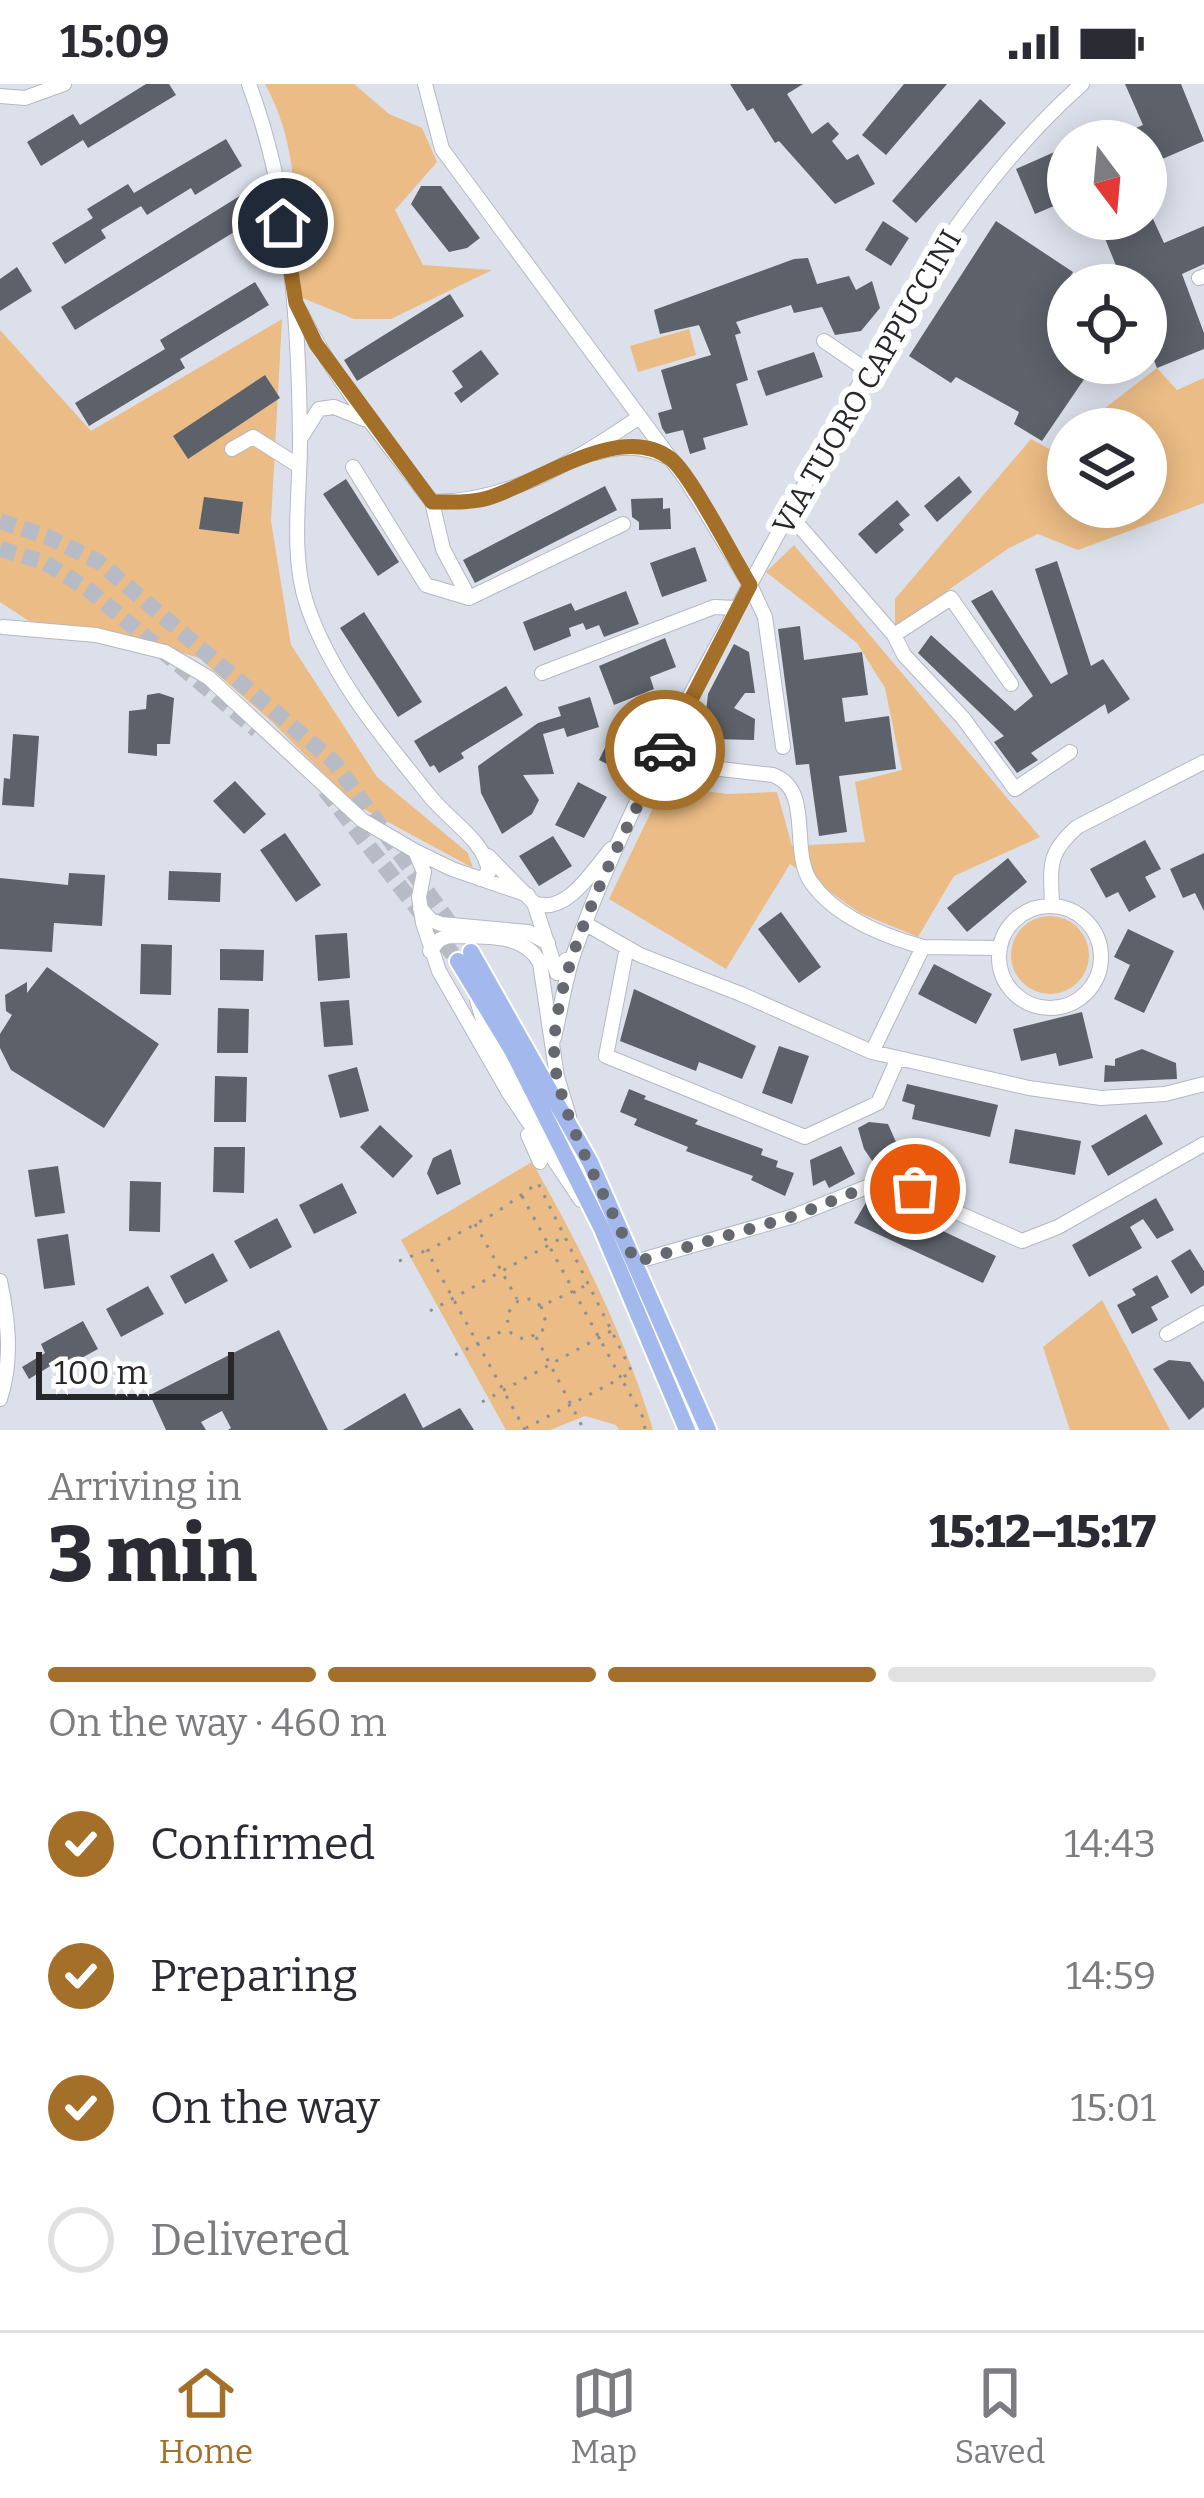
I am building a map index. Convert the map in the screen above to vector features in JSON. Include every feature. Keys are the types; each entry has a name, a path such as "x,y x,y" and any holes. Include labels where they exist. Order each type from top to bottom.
{"main road":[{"path":"687,1430 602,1229 512,1050 471,984 464,957 571,1126 708,1430"}],"street":[{"path":"0,96 25,98 64,84"},
{"path":"249,84 274,156 296,303 300,571 305,601 338,674 432,800 531,899 557,973 576,948"},
{"path":"425,84 442,149 672,459 750,585 765,617 783,746"},
{"name":"VIA TUORO CAPPUCCINI","path":"554,1038 576,948 625,833 737,608 868,371 973,202 1082,84"},
{"path":"296,303 316,344 432,502 443,549 469,598"},
{"path":"824,341 868,371"},
{"path":"300,441 320,409 355,413 374,425"},
{"path":"576,460 638,418"},
{"path":"232,449 253,437 299,466"},
{"path":"432,502 488,498 616,447 649,449 672,459"},
{"path":"353,467 426,585 469,598 623,524"},
{"path":"789,514 895,634 904,655 962,718 1015,789 1070,752"},
{"path":"895,634 950,598 1011,684"},
{"path":"542,673 714,607 737,608"},
{"path":"1,627 96,635 165,652 209,678 362,820 452,869 545,907 561,902 625,833"},
{"path":"659,762 772,775 789,783 795,795 802,860 812,883 835,905 890,938 923,947 999,948"},
{"path":"1052,906 1054,848 1077,827 1204,762"},
{"path":"415,851 422,863 420,908 430,951 543,1155 602,1229"},
{"path":"480,879 489,872 484,853"},
{"path":"422,883 433,873 452,869"},
{"path":"1052,906 1069,909 1095,932 1100,967 1082,996 1049,1008 1016,996 999,966 999,948 1004,934 1024,913 1052,906"},
{"path":"420,908 441,924 528,932 548,943"},
{"path":"586,924 627,947 872,1052 1028,1088 1101,1098 1165,1094 1204,1084"},
{"path":"430,951 448,936 498,938 528,946 540,963 557,1077 571,1126"},
{"path":"627,947 606,1056 805,1137 878,1103 898,1058"},
{"path":"872,1052 923,947"},
{"path":"471,984 483,1020 543,1127 543,1155"},
{"path":"635,1262 794,1216 877,1183 915,1189 1022,1241 1040,1236 1204,1144"},
{"path":"0,1280 8,1320 6,1382 0,1399"},
{"path":"1167,1334 1204,1312"}],"path":[{"path":"399,1261 427,1251 538,1184 632,1372 525,1430 427,1251"},
{"path":"522,1194 644,1419 645,1430"},
{"path":"475,1223 518,1300"},
{"path":"430,1311 566,1235"},
{"path":"541,1306 590,1283"},
{"path":"518,1300 541,1306 546,1323 536,1337"},
{"path":"518,1300 506,1315 507,1328 516,1337 536,1337"},
{"path":"455,1355 507,1328"},
{"path":"482,1402 613,1330"},
{"path":"536,1337 582,1426"}],"shaded area":[{"path":"265,84 354,84 389,114 422,128 437,162 395,210 423,265 492,270 391,319 354,319 298,296 291,160"},
{"path":"282,319 271,521 291,645 377,777 468,853 473,868 353,803 199,658 133,638 29,621 0,602 0,330 91,431"},
{"path":"689,329 696,355 638,372 630,346"},
{"path":"1204,378 1204,503 1167,517 1167,408 1105,408 1136,384 1167,384 1167,379 1177,390"},
{"path":"1031,439 1047,448 1047,528 1137,528 1078,550 1038,534 1009,548 895,627 895,599"},
{"path":"794,545 1040,837 954,876 918,937 860,913 790,864 726,969 609,899 664,785 727,794 777,792 792,846 865,842 855,782 902,770 885,688 857,643 766,572"},
{"path":"1050,916 1078,927 1089,955 1078,983 1050,994 1022,983 1011,955 1022,927"},
{"path":"532,1162 600,1292 653,1430 619,1430 585,1416 550,1430 506,1430 401,1240"},
{"path":"1102,1300 1170,1430 1070,1430 1043,1347"}],"building":[{"path":"146,84 169,84 176,95 88,148 83,140 41,166 27,142 73,114 80,125"},
{"path":"730,84 803,84 787,94 812,134 828,122 839,134 832,141 847,160 858,154 875,184 835,204 779,141 775,143 753,108 747,111"},
{"path":"904,84 947,84 886,155 862,135"},
{"path":"1125,84 1181,84 1204,141 1167,157 1167,120 1141,120"},
{"path":"980,99 1006,123 916,223 892,201"},
{"path":"226,139 242,166 195,195 191,188 147,215 141,206 101,230 106,238 65,264 52,243 93,218 87,209 128,184 134,193"},
{"path":"1047,155 1047,209 1035,214 1016,169"},
{"path":"421,186 441,186 480,238 467,248 449,252 411,204"},
{"path":"251,189 265,213 75,330 61,307"},
{"path":"883,221 909,238 891,266 865,250"},
{"path":"996,221 1061,264 1047,264 1047,384 1081,384 1064,408 1047,408 1047,434 1042,441 1014,424 1019,412 956,377 951,383 909,356"},
{"path":"1204,226 1204,264 1182,274 1204,333 1204,349 1167,364 1167,264 1115,264 1106,240 1164,243"},
{"path":"808,258 817,284 849,276 856,290 872,281 880,308 861,331 835,335 822,307 794,313 791,305 736,322 741,333 735,335 748,380 736,384 748,425 703,438 706,449 690,454 683,430 666,434 662,428 658,413 672,409 661,370 711,355 699,325 660,334 654,310"},
{"path":"17,267 32,291 0,311 0,279"},
{"path":"255,282 269,305 180,359 185,368 89,426 75,403 165,349 160,340"},
{"path":"450,294 464,316 357,381 344,360"},
{"path":"481,350 499,374 461,403 454,393 463,387 452,371"},
{"path":"814,352 823,377 766,396 757,371"},
{"path":"265,375 280,398 188,459 173,436"},
{"path":"959,476 972,492 937,522 924,506"},
{"path":"346,479 399,562 378,576 323,494"},
{"path":"605,486 617,510 475,583 463,560"},
{"path":"204,497 243,502 239,534 199,529"},
{"path":"663,498 663,509 670,508 671,529 639,530 631,499"},
{"path":"897,500 910,515 899,524 904,530 876,554 858,534"},
{"path":"695,547 707,581 662,597 650,563"},
{"path":"1057,561 1091,666 1103,659 1130,699 1108,714 1105,704 1031,753 1038,760 1017,773 994,742 1004,736 918,653 931,635 1015,711 1033,696 971,601 992,590 1051,684 1068,674 1035,569"},
{"path":"626,591 639,624 604,637 599,625 586,630 583,623 569,628 571,636 534,651 523,622 571,603 575,611"},
{"path":"364,612 422,702 398,717 340,628"},
{"path":"800,626 804,660 862,652 868,695 842,698 845,722 889,716 896,769 839,776 847,832 819,836 809,764 796,765 778,629"},
{"path":"665,638 676,667 650,677 654,689 614,705 599,666"},
{"path":"734,644 749,652 755,693 745,693 734,708 755,719 754,740 710,739 708,694"},
{"path":"506,686 523,715 461,753 464,758 439,773 434,765 430,767 414,741"},
{"path":"147,695 174,698 170,744 157,744 157,756 128,753 129,711 146,709"},
{"path":"590,697 599,727 567,737 564,728 543,734 554,774 523,775 539,800 532,814 502,834 481,793 478,766 538,723 561,716 558,707"},
{"path":"620,717 644,731 625,773 599,760"},
{"path":"13,734 39,736 34,807 2,805 4,778 10,779"},
{"path":"235,781 266,814 244,834 213,801"},
{"path":"578,782 607,797 584,838 555,825"},
{"path":"285,833 321,885 296,902 260,850"},
{"path":"553,836 572,866 539,886 519,856"},
{"path":"1145,840 1161,869 1145,877 1156,897 1129,912 1118,892 1106,898 1090,869"},
{"path":"1204,853 1204,911 1195,893 1183,898 1170,869"},
{"path":"1008,858 1027,882 967,932 947,908"},
{"path":"169,871 221,873 220,902 168,900"},
{"path":"69,873 105,875 102,926 54,923 52,952 0,949 0,878 68,885"},
{"path":"781,912 821,967 799,983 758,929"},
{"path":"1128,929 1174,951 1144,1013 1114,999 1130,965 1114,957"},
{"path":"347,933 350,978 318,981 315,935"},
{"path":"141,944 172,945 171,995 140,994"},
{"path":"220,949 264,950 263,981 220,980"},
{"path":"934,964 992,994 976,1024 918,994"},
{"path":"47,967 159,1044 104,1128 11,1070 0,1048 0,1034 12,1015 6,1011 5,995 27,982 27,993"},
{"path":"634,989 756,1046 742,1079 699,1062 696,1071 620,1041"},
{"path":"349,1000 353,1045 324,1047 320,1002"},
{"path":"218,1008 249,1009 248,1053 217,1053"},
{"path":"1082,1012 1093,1058 1059,1066 1056,1053 1021,1061 1013,1029"},
{"path":"779,1046 809,1056 792,1104 762,1093"},
{"path":"1142,1049 1176,1063 1177,1079 1104,1082 1105,1065 1115,1066 1115,1059"},
{"path":"357,1067 369,1111 340,1118 328,1075"},
{"path":"215,1076 247,1077 246,1122 214,1122"},
{"path":"907,1084 998,1105 990,1137 912,1119 915,1105 902,1101"},
{"path":"629,1089 698,1120 695,1124 763,1149 761,1155 778,1161 776,1167 794,1173 785,1196 751,1180 753,1176 634,1125 637,1119 620,1112"},
{"path":"1146,1114 1163,1144 1108,1176 1091,1146"},
{"path":"869,1122 888,1124 896,1142 887,1159 875,1165 858,1128"},
{"path":"380,1125 413,1156 393,1178 360,1147"},
{"path":"1015,1129 1081,1141 1075,1175 1009,1163"},
{"path":"841,1146 855,1174 829,1188 825,1180 813,1186 810,1160"},
{"path":"214,1147 245,1147 244,1193 213,1192"},
{"path":"451,1149 461,1184 437,1195 427,1173 433,1158"},
{"path":"58,1166 65,1213 35,1217 28,1170"},
{"path":"130,1181 161,1182 160,1232 129,1231"},
{"path":"342,1183 357,1213 314,1234 299,1205"},
{"path":"1156,1198 1174,1230 1157,1239 1143,1219 1130,1227 1142,1248 1089,1277 1072,1245"},
{"path":"868,1199 875,1215 882,1212 879,1201 996,1256 983,1283 854,1223"},
{"path":"277,1218 292,1247 250,1269 234,1241"},
{"path":"68,1234 75,1285 44,1289 37,1239"},
{"path":"1190,1249 1204,1271 1204,1285 1191,1294 1171,1261"},
{"path":"213,1253 228,1281 185,1304 170,1276"},
{"path":"1157,1275 1169,1297 1151,1307 1158,1320 1132,1334 1117,1305 1136,1295 1132,1289"},
{"path":"148,1286 164,1314 121,1337 106,1309"},
{"path":"83,1321 98,1349 56,1372 52,1365 29,1379 22,1367 45,1353 41,1344"},
{"path":"279,1330 328,1430 228,1430 222,1411 201,1422 206,1430 166,1430 150,1395"},
{"path":"1169,1360 1190,1362 1204,1382 1204,1407 1189,1420 1153,1369"},
{"path":"405,1393 423,1428 460,1408 474,1430 343,1430"}],"tunnel":[{"path":"0,521 99,562 334,762 456,932"},
{"path":"0,549 44,562 89,590 257,730"},
{"path":"325,790 458,961"}],"way so far":[{"path":"665,750 576,948 554,1038 557,1077 571,1126 635,1262 794,1216 877,1183 915,1189"}],"route":[{"path":"283,223 296,303 316,344 432,502 488,498 616,447 649,449 672,459 750,585 665,750"}]}
